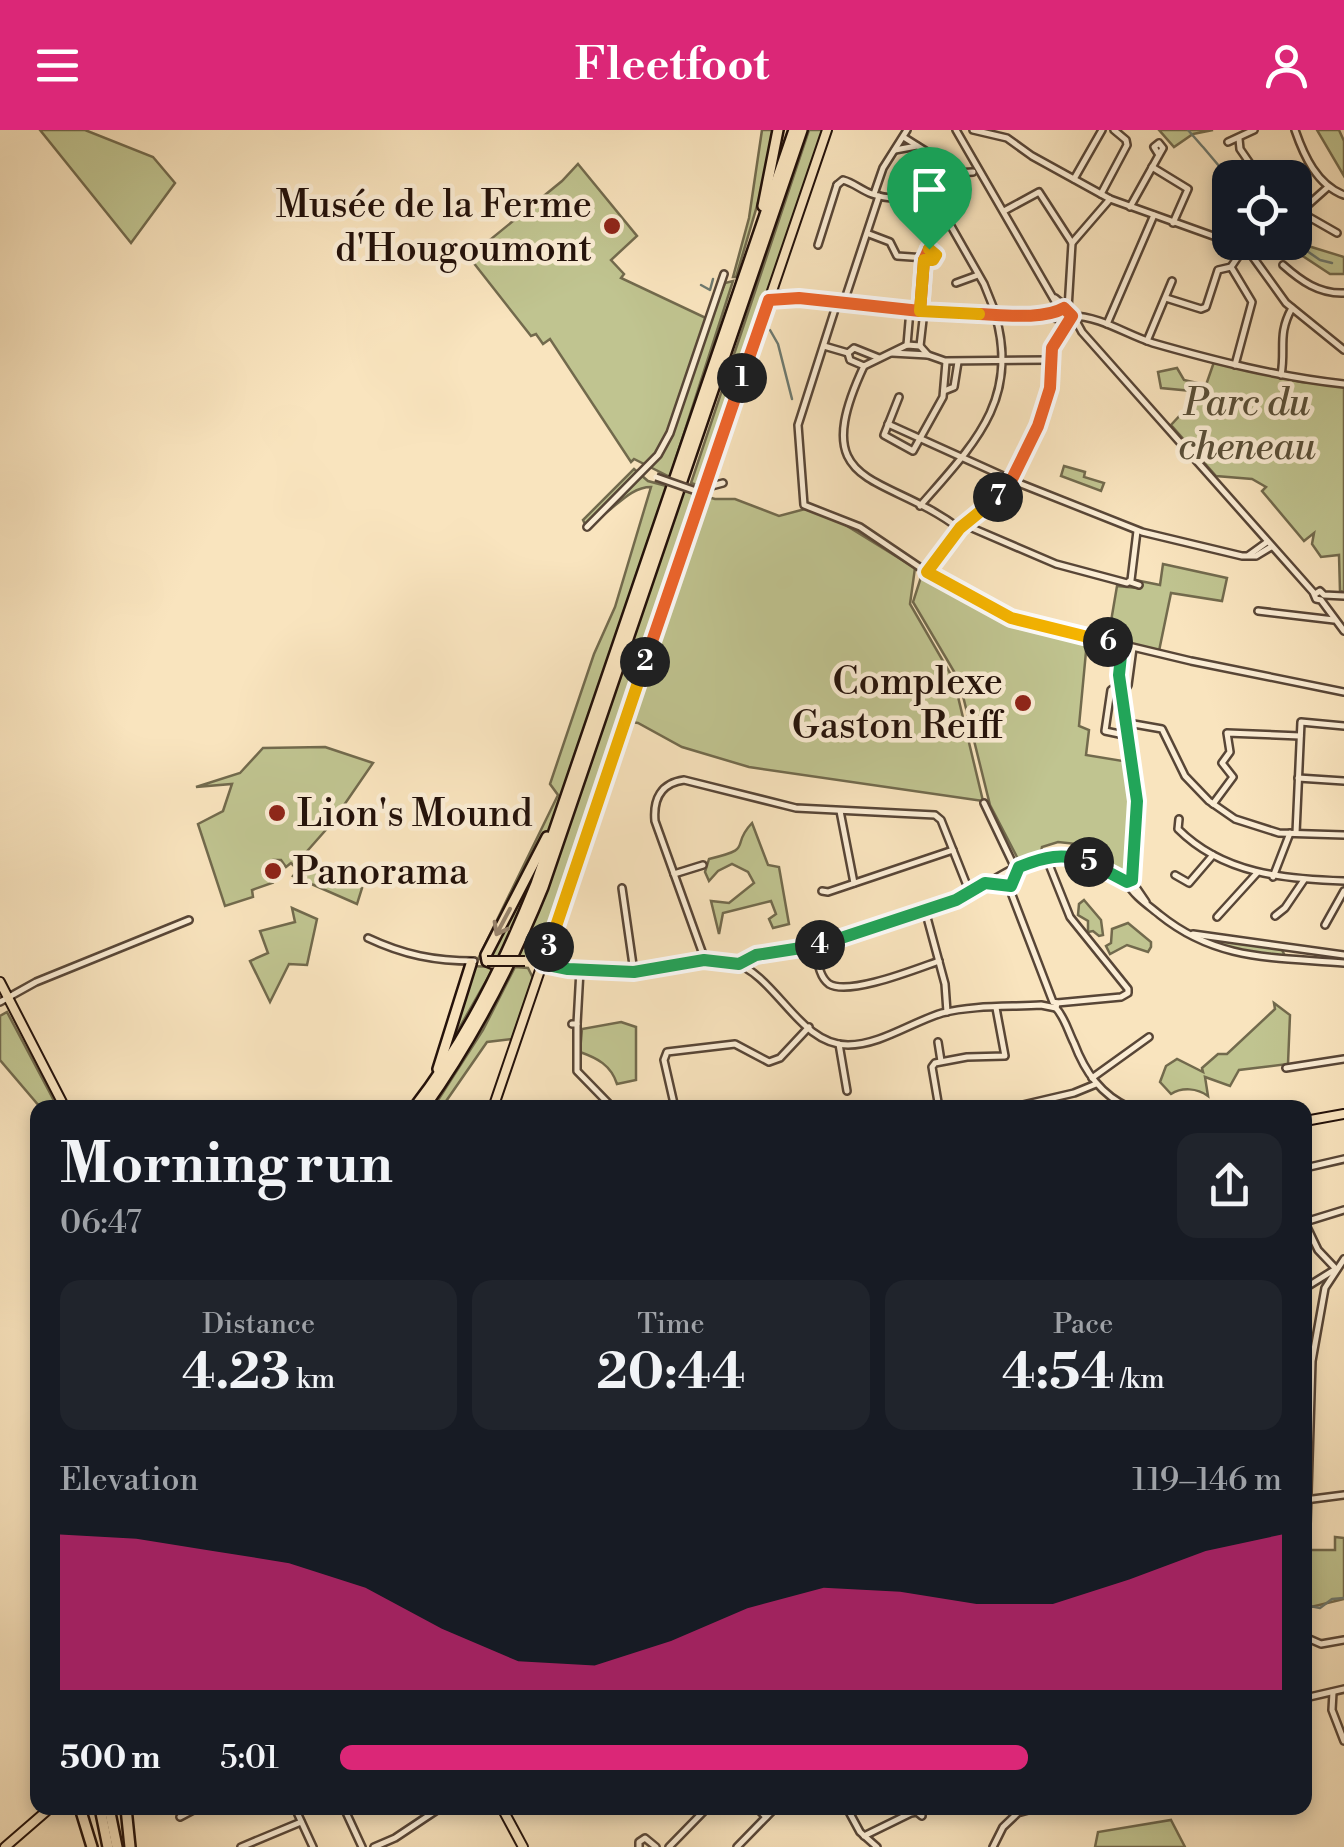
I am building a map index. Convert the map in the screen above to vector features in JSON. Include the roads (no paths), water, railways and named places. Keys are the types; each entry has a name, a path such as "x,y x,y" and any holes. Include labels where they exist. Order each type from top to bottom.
{"highway":[{"path":"753,251 778,130"},
{"path":"420,1100 496,975 536,884 794,130"},
{"path":"429,1100 496,992 543,887 802,130"},
{"path":"490,963 494,938 558,822"},
{"path":"436,1076 472,963"},
{"path":"82,1815 92,1847"},
{"path":"101,1815 108,1847"},
{"path":"110,1815 117,1847"},
{"path":"127,1815 130,1847"}],"main road":[{"path":"496,1100 827,130"},
{"path":"523,962 532,966 538,976"},
{"path":"472,963 543,964"},
{"path":"0,982 3,997 58,1100"},
{"path":"1312,1120 1344,1114"},
{"path":"3,1847 38,1815"},
{"path":"506,1815 523,1847"}],"street":[{"path":"907,130 905,138 892,151 876,195 869,234 798,424 804,504 860,528 927,572 1011,618 1122,646 1344,692"},
{"path":"956,130 1065,316 1316,599 1344,596"},
{"path":"973,130 1000,134 1110,199 1212,235"},
{"path":"1074,180 1102,130"},
{"path":"1101,194 1128,145 1114,130"},
{"path":"1228,142 1254,130"},
{"path":"1295,130 1309,164 1328,187 1344,196"},
{"path":"905,138 955,174"},
{"path":"1240,139 1240,149 1248,160"},
{"path":"892,151 916,146"},
{"path":"1130,206 1159,155"},
{"path":"1152,167 1188,190 1172,222"},
{"path":"955,174 973,172"},
{"path":"818,245 842,180 876,195 905,197 931,191 955,174"},
{"path":"1312,199 1328,187"},
{"path":"920,506 962,458 993,409 1003,361 992,304 931,191"},
{"path":"1004,211 1039,192 1072,244"},
{"path":"927,572 963,527 998,497 1012,479 1043,413 1050,388 1050,360 1065,316 1072,244 1110,199"},
{"path":"1107,324 1154,215"},
{"path":"1312,219 1337,232"},
{"path":"869,234 890,242 897,256 925,259 920,346"},
{"path":"1233,270 1238,260"},
{"path":"1253,260 1280,297 1344,350"},
{"path":"1283,266 1313,287 1344,293"},
{"path":"1166,298 1204,309 1218,270 1233,270"},
{"path":"1233,270 1252,302 1234,365"},
{"path":"587,528 658,455 670,433 724,274"},
{"path":"956,283 978,274"},
{"path":"1147,341 1172,281"},
{"path":"1311,295 1313,287"},
{"path":"770,296 922,311 1065,316 1107,324 1147,341 1234,365 1344,384"},
{"path":"1281,375 1284,358 1280,340 1292,308"},
{"path":"907,345 910,310"},
{"path":"928,355 920,346 907,345 864,366 842,431 845,454 857,471 963,527 1056,564 1139,585"},
{"path":"824,346 848,353"},
{"path":"848,353 854,348 879,358"},
{"path":"848,353 850,360 864,366"},
{"path":"892,354 928,355 946,361 1050,360"},
{"path":"899,397 884,436 914,451 944,392 946,361"},
{"path":"944,392 954,387 958,361"},
{"path":"888,424 1137,529 1246,556 1256,556 1269,544"},
{"path":"642,472 701,491 723,483"},
{"path":"1130,582 1137,529"},
{"path":"1323,598 1344,632"},
{"path":"1258,611 1334,620"},
{"path":"1122,646 1119,666 1137,801 1131,884"},
{"path":"1123,693 1133,648"},
{"path":"1121,684 1111,690 1105,731 1129,736"},
{"path":"1272,877 1293,833 1302,722 1344,726"},
{"path":"1128,724 1162,729 1185,776 1213,804 1245,823 1293,833 1344,835"},
{"path":"1213,804 1233,777 1222,763 1230,752 1225,737 1231,731 1300,736"},
{"path":"1298,778 1344,781"},
{"path":"704,960 655,821 654,807 664,787 674,781 684,780 779,805 935,815 941,820 970,893"},
{"path":"984,803 1017,867 1008,887"},
{"path":"840,811 854,883"},
{"path":"1179,819 1178,829 1213,854 1257,873 1344,881"},
{"path":"822,891 953,850"},
{"path":"1175,875 1189,884 1213,854"},
{"path":"739,964 756,955 815,947 926,910 970,893 1017,867 1063,855 1080,858 1131,884 1146,904 1166,920 1211,946 1236,954 1344,964"},
{"path":"543,964 634,972 704,960 739,964 754,973 820,1036 840,1044 866,1042 948,1012 1054,1005 1128,994 1127,984 1070,917 1046,857"},
{"path":"674,874 703,865"},
{"path":"1008,871 1014,876"},
{"path":"1216,917 1257,873"},
{"path":"998,883 1000,874"},
{"path":"1274,916 1286,908 1304,880"},
{"path":"985,883 1008,887 1054,1005 1094,1081 1113,1100"},
{"path":"622,888 634,972"},
{"path":"1326,925 1344,891"},
{"path":"926,910 948,1012"},
{"path":"3,997 189,920"},
{"path":"1190,933 1344,955"},
{"path":"368,938 409,956 472,963"},
{"path":"815,947 822,976 830,985 846,990 939,961"},
{"path":"1286,959 1287,947"},
{"path":"580,970 575,1024 577,1071 605,1100"},
{"path":"938,1100 932,1066 966,1057 1000,1058 1006,1052 996,1008"},
{"path":"673,1100 664,1060 668,1052 735,1044 769,1062 780,1058 809,1027"},
{"path":"1046,1100 1094,1081 1150,1037"},
{"path":"938,1042 941,1061"},
{"path":"840,1044 847,1090"},
{"path":"1286,1068 1344,1059"},
{"path":"1312,1166 1344,1159"},
{"path":"1312,1220 1344,1210"},
{"path":"1312,1237 1335,1270"},
{"path":"1312,1361 1326,1288 1344,1259"},
{"path":"1312,1284 1335,1270"},
{"path":"1312,1499 1344,1495"},
{"path":"1312,1640 1321,1644 1344,1640"},
{"path":"1312,1696 1344,1688"},
{"path":"1333,1692 1332,1710 1344,1741"},
{"path":"180,1817 184,1815"},
{"path":"298,1815 313,1847"},
{"path":"347,1815 362,1847"},
{"path":"374,1847 429,1815"},
{"path":"669,1847 700,1815"},
{"path":"851,1815 864,1836 877,1847"},
{"path":"864,1836 907,1815"},
{"path":"993,1847 1003,1826 1016,1815"},
{"path":"737,1847 766,1816"},
{"path":"241,1847 302,1822"},
{"path":"394,1838 397,1847"},
{"path":"640,1847 646,1838 656,1847"}],"waterway":[{"path":"1188,130 1202,146"},
{"path":"1203,147 1214,160"},
{"path":"1312,254 1332,263"},
{"path":"701,285 710,290 713,279"},
{"path":"770,330 778,344 792,399"},
{"path":"1312,1606 1320,1608 1332,1599 1344,1598"}],"place":[{"name":"Musée de la Ferme d'Hougoumont","path":"612,226"},
{"name":"Complexe Gaston Reiff","path":"1023,703"},
{"name":"Lion's Mound","path":"277,813"},
{"name":"Panorama","path":"273,871"}],"park label":[{"name":"Parc du cheneau","path":"1247,424"}]}
